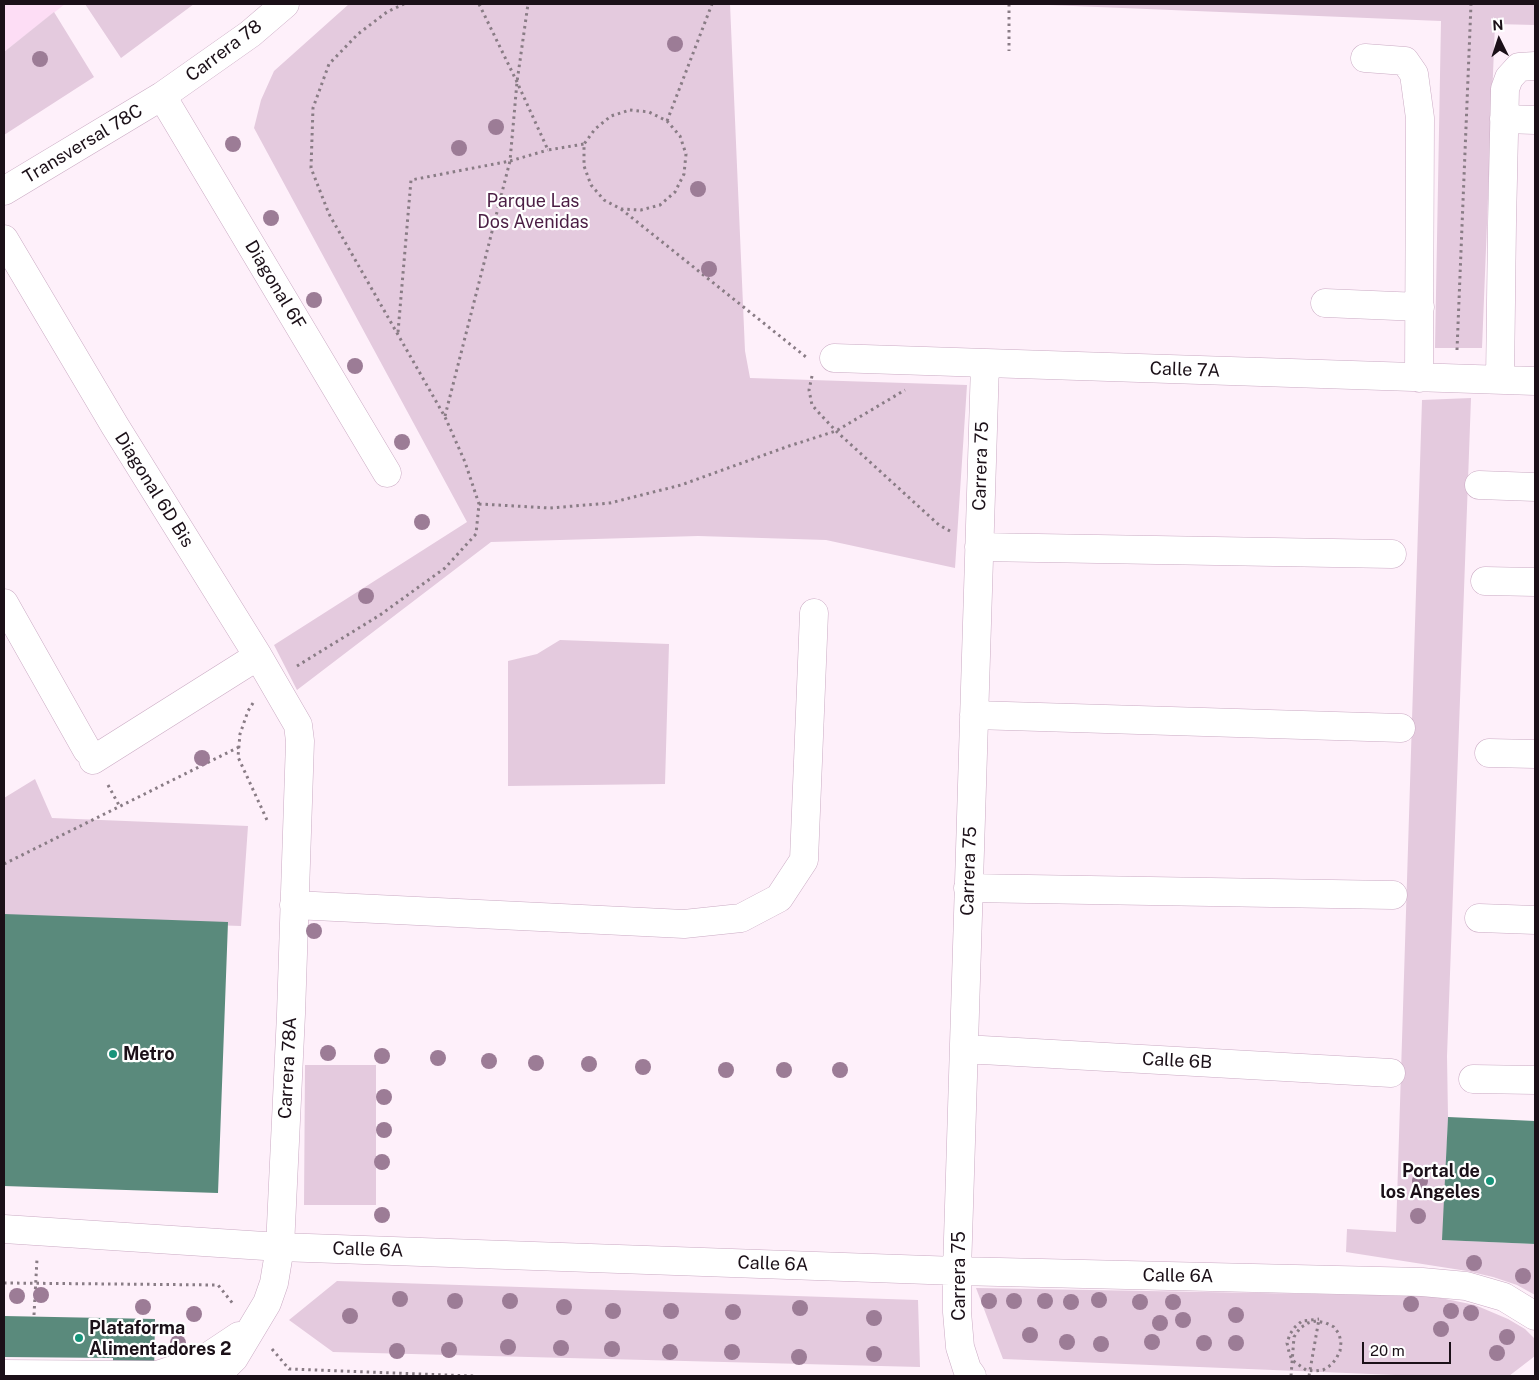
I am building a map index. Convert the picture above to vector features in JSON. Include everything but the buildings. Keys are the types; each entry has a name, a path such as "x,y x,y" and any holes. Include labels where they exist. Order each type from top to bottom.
{"street":[{"name":"Carrera 78","path":"162,96 250,34 285,4"},
{"path":"1365,58 1406,61 1414,74 1420,118 1419,378"},
{"path":"1500,380 1505,89 1510,78 1519,67 1535,66"},
{"name":"Transversal 78C","path":"4,191 162,96"},
{"name":"Diagonal 6F","path":"162,96 387,474"},
{"path":"1504,119 1535,120"},
{"name":"Diagonal 6D Bis","path":"4,239 115,426 258,656 298,725 300,741"},
{"path":"1325,303 1420,307"},
{"name":"Calle 7A","path":"826,362 984,364 1535,381"},
{"name":"Carrera 75","path":"972,1376 967,1369 960,1347 957,1312 957,1271 984,364"},
{"path":"1479,485 1535,487"},
{"path":"979,547 1392,554"},
{"path":"1485,580 1535,582"},
{"path":"4,603 90,755 258,656"},
{"path":"294,905 684,924 741,918 779,898 804,860 814,613"},
{"path":"974,715 1401,728"},
{"name":"Carrera 78A","path":"216,1376 234,1358 267,1303 274,1283 280,1247 300,741"},
{"path":"1490,753 1535,754"},
{"path":"968,888 1393,896"},
{"path":"1479,918 1535,920"},
{"name":"Calle 6B","path":"964,1049 1391,1072"},
{"path":"1473,1079 1535,1080"},
{"name":"Calle 6A","path":"4,1229 280,1247 957,1271 1422,1282 1466,1286 1504,1297 1535,1316"},
{"path":"4,1374 157,1375 203,1360 253,1328"}],"path":[{"path":"267,822 238,757 240,734 248,711 261,691 272,682 380,615 445,568 476,534 479,504 465,462 445,417 329,214 311,168 313,108 329,64 358,34 387,12 404,4"},
{"path":"479,4 548,150"},
{"path":"445,417 510,161 517,82 528,4"},
{"path":"667,121 712,4"},
{"path":"1008,4 1009,52"},
{"path":"1456,378 1471,4"},
{"path":"621,209 641,210 660,204 675,192 684,174 686,154 680,136 667,121 649,112 630,110 611,116 595,129 584,144 584,166 591,185 604,200 621,209 826,362 812,377 809,390 812,405 836,431 939,525 979,547"},
{"path":"398,333 411,180 510,161 548,150 584,144"},
{"path":"479,504 550,508 610,503 681,486 788,446 836,431 910,387"},
{"path":"4,864 239,746"},
{"path":"34,1315 39,1231"},
{"path":"4,1283 218,1285 289,1369 474,1376"},
{"path":"1291,1376 1292,1347 1294,1337 1300,1328 1308,1323 1316,1321 1321,1322 1326,1323 1334,1327 1339,1334 1341,1342 1340,1351 1331,1365 1323,1370 1315,1371 1306,1370 1292,1360 1288,1352 1287,1343 1290,1334 1302,1321 1319,1319 1317,1328 1316,1338 1312,1357 1311,1367 1309,1376"}],"shaded area":[{"path":"4,4 65,4 4,52"}],"green space":[{"path":"85,4 194,4 121,58"},
{"name":"Parque Las Dos Avenidas","path":"349,4 730,4 745,351 750,378 967,385 955,568 826,540 698,536 491,542 297,690 274,645 467,522 254,128 261,100 274,71"},
{"path":"1024,4 1535,4 1535,25 1495,24 1482,348 1435,348 1441,21"},
{"path":"54,12 94,77 4,135 4,52"},
{"path":"1471,398 1447,1056 1448,1117 1443,1240 1535,1244 1535,1295 1517,1285 1467,1271 1346,1252 1347,1229 1396,1232 1422,400"},
{"path":"560,640 669,644 665,784 508,786 508,661 537,654"},
{"path":"35,779 52,818 248,826 241,926 4,918 4,798"},
{"path":"305,1065 376,1065 376,1205 304,1205"},
{"path":"337,1281 918,1300 920,1367 333,1352 289,1320"},
{"path":"976,1288 1431,1296 1475,1305 1508,1319 1525,1329 1535,1339 1535,1356 1509,1376 1420,1376 1003,1359"}],"place":[{"name":"Metro","path":"113,1054"},
{"name":"Portal de los Angeles","path":"1490,1181"},
{"name":"Plataforma Alimentadores 2","path":"79,1338"}]}
